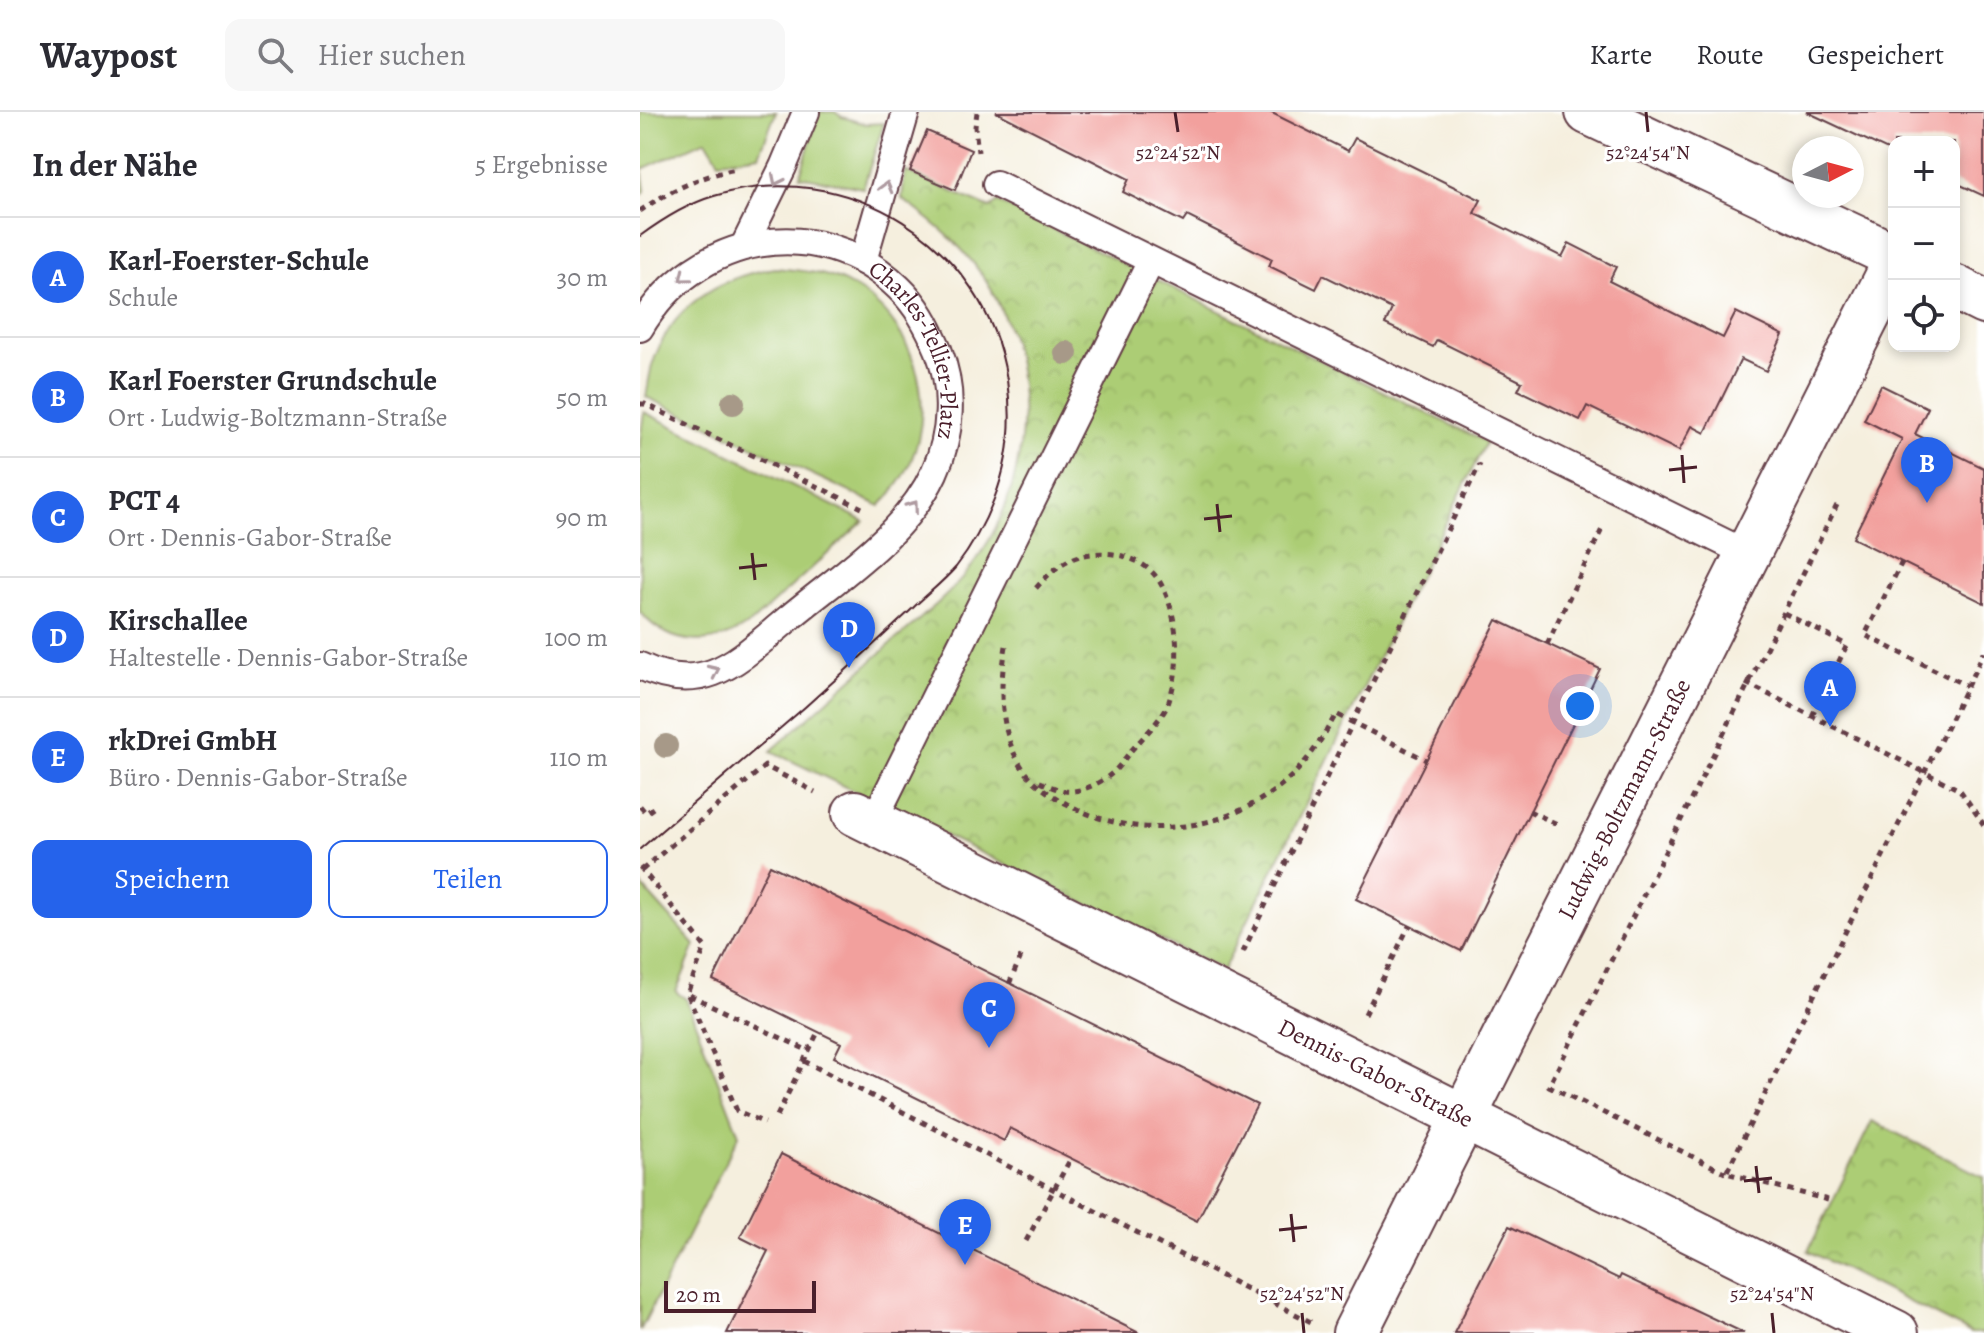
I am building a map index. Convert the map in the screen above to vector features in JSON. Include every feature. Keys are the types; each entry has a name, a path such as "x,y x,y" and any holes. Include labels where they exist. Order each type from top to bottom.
{"street":[{"path":"1588,112 1888,253"},
{"name":"Ludwig-Boltzmann-Straße","path":"1339,1331 1464,1117 1888,276"},
{"path":"1960,290 1984,302"},
{"name":"Dennis-Gabor-Straße","path":"864,818 1896,1333"}],"lane":[{"path":"744,246 806,112"},
{"path":"863,261 906,112"},
{"path":"996,184 1748,554"},
{"name":"Charles-Tellier-Platz","path":"640,328 680,279 716,256 744,246 769,242 794,241 841,251 863,261 899,288 928,325 944,364 949,410 946,434 934,473 917,503 891,534 734,663 703,677 682,678 665,676 640,666"},
{"path":"864,818 1151,261"}],"path":[{"path":"640,211 664,196 707,177 754,166 783,167"},
{"path":"640,404 873,513 891,534"},
{"path":"1222,995 1496,431"},
{"path":"1547,644 1619,492"},
{"path":"1828,1200 1726,1173 1549,1086 1837,505"},
{"path":"1031,593 1060,565 1075,558 1108,553 1125,556 1145,566 1160,583 1170,607 1177,649 1167,708 1110,775 1087,788 1066,792 1031,779"},
{"path":"1902,562 1865,635 1967,686"},
{"path":"1784,613 1847,645 1812,716"},
{"path":"1007,639 1002,698 1006,729 1015,757 1031,779 1054,797 1108,821 1145,828 1186,827 1226,817 1254,804 1280,787 1302,766 1336,714 1426,760"},
{"path":"1726,1173 1984,652"},
{"path":"1734,677 1960,790 1984,825"},
{"path":"765,1123 737,1111 687,994 705,947 641,869 765,766 864,818"},
{"path":"640,806 646,813 653,808"},
{"path":"1344,1056 1409,926"},
{"path":"687,994 809,1051"},
{"path":"777,1116 818,1032"},
{"path":"804,1061 1053,1190 1339,1331"},
{"path":"1026,1241 1071,1158"}],"green space":[{"path":"640,112 776,112 759,155 719,161 706,140 642,169 645,191 640,195"},
{"path":"819,112 835,112 866,124 884,123 863,188 800,176"},
{"path":"905,171 990,208 998,202 1486,442 1223,970 771,751 961,580 990,539 1016,470 1022,433 1022,396 1017,359 1007,323 991,289 963,251 902,199"},
{"path":"775,268 824,275 852,286 873,301 904,340 920,387 922,412 919,437 905,474 880,506 646,397 660,345 684,311 715,287 754,272"},
{"path":"644,412 864,521 752,622 738,631 723,637 693,641 665,633 640,612 640,441"},
{"path":"640,884 695,945 676,992 686,999 739,1135 640,1331"},
{"path":"1872,1121 1984,1177 1984,1333 1971,1333 1808,1251"}],"building":[{"path":"996,112 1270,112 1348,151 1355,138 1481,200 1474,213 1562,257 1569,243 1616,267 1609,281 1723,338 1736,312 1783,335 1766,371 1741,359 1705,433 1692,426 1679,451 1587,406 1580,420 1518,390 1522,382 1437,340 1433,347 1385,324 1392,309 1323,275 1316,289 1269,266 1272,259 1187,216 1183,222 1123,192 1129,179"},
{"path":"1807,112 1984,112 1984,196 1960,185 1960,136 1888,136 1888,150 1864,139 1864,136"},
{"path":"927,131 971,150 955,190 910,171"},
{"path":"1881,385 1928,408 1915,434 1984,468 1984,603 1853,538 1902,439 1864,420"},
{"path":"1497,620 1600,669 1461,951 1356,899"},
{"path":"770,865 1257,1105 1197,1221 1010,1128 1004,1141 834,1057 841,1043 713,980"},
{"path":"781,1154 1139,1333 727,1333 768,1251 740,1237"},
{"path":"1509,1226 1619,1279 1621,1275 1744,1333 1454,1333"}],"tram line":[{"path":"640,236 704,199 764,187 813,189 860,201 902,222 940,251 971,288 994,331 1007,380 1010,411 1006,455 999,485 982,526 956,567 818,695 640,849"}],"place":[{"name":"Karl Foerster Grundschule","path":"1927,503"},
{"name":"Kirschallee","path":"849,668"},
{"name":"Karl-Foerster-Schule","path":"1830,727"},
{"name":"PCT 4","path":"989,1048"},
{"name":"rkDrei GmbH","path":"965,1265"}]}
